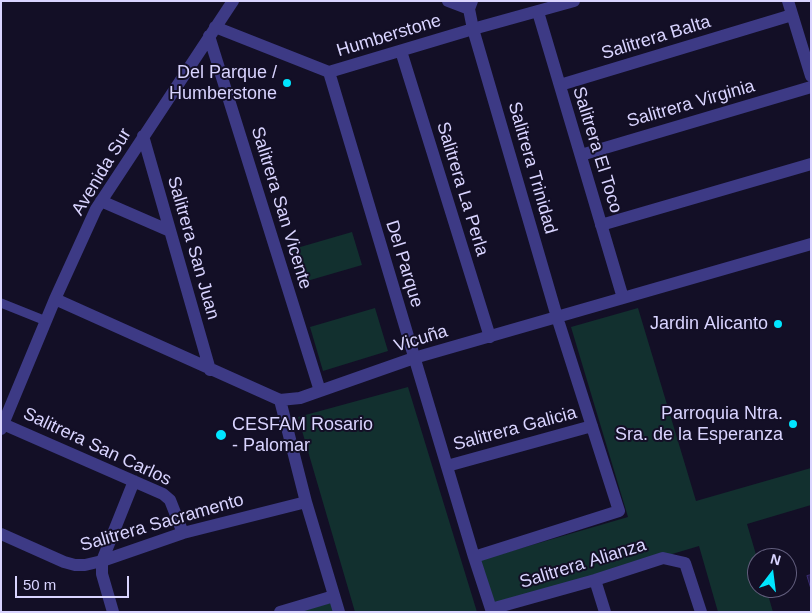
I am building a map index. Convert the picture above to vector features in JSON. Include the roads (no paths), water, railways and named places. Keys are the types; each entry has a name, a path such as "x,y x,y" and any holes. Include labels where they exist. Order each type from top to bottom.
{"street":[{"name":"Avenida Sur","path":"2,426 55,299 96,209 233,1"},
{"path":"448,1 471,5"},
{"name":"Humberstone","path":"329,72 574,1"},
{"path":"788,1 811,76"},
{"name":"Salitrera Trinidad","path":"471,5 473,29 556,318 619,511 474,557"},
{"name":"Salitrera El Toco","path":"538,12 623,298"},
{"name":"Salitrera Balta","path":"560,85 792,15"},
{"path":"212,31 329,72"},
{"name":"Salitrera San Vicente","path":"212,31 320,391"},
{"name":"Salitrera La Perla","path":"401,52 490,337"},
{"name":"Del Parque","path":"329,72 474,557 492,610"},
{"name":"Salitrera Virginia","path":"580,154 811,87"},
{"name":"Salitrera San Juan","path":"144,136 210,370"},
{"path":"601,225 811,164"},
{"path":"101,201 170,231"},
{"name":"Vicuña","path":"280,400 300,398 414,358 811,244"},
{"path":"55,299 280,400 306,502 339,612"},
{"name":"Salitrera San Carlos","path":"2,426 162,494 170,500 183,533"},
{"name":"Salitrera Galicia","path":"447,466 592,426"},
{"path":"113,612 102,574 102,561 134,481"},
{"name":"Salitrera Sacramento","path":"1,534 75,566 102,561 183,533 306,502"},
{"name":"Salitrera Alianza","path":"492,610 663,558 685,563 701,612"},
{"path":"595,580 605,612"},
{"path":"280,612 334,596"}],"lane":[{"path":"1,303 46,321"}],"place":[{"name":"Del Parque / Humberstone","path":"287,83"},
{"name":"Jardin Alicanto","path":"778,324"},
{"name":"Parroquia Ntra. Sra. de la Esperanza","path":"793,424"},
{"name":"CESFAM Rosario - Palomar","path":"221,435"}]}
